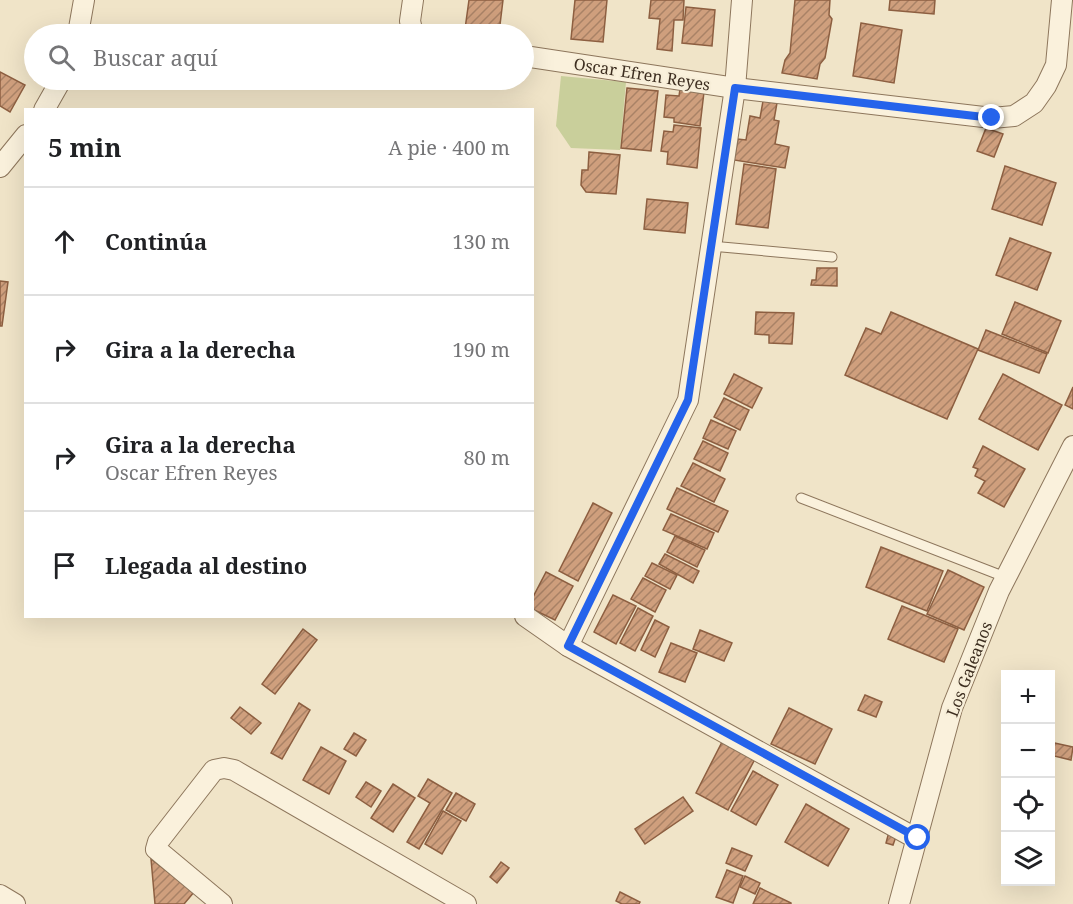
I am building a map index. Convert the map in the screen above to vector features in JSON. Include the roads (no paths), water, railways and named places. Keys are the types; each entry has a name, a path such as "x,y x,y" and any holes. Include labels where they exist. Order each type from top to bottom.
{"street":[{"path":"80,24 84,0"},
{"path":"411,24 413,0"},
{"path":"568,646 688,400 735,88 742,0"},
{"name":"Oscar Efren Reyes","path":"534,58 735,88 992,118 1014,116 1034,103 1046,86 1056,65 1062,0"},
{"path":"45,108 56,90"},
{"path":"0,167 24,137"},
{"name":"Los Galeanos","path":"899,904 952,708 1005,577 1073,446"},
{"path":"528,618 568,646 918,838"},
{"path":"222,904 156,849 158,842 214,770 224,768 234,770 466,904"},
{"path":"0,895 15,904"}],"lane":[{"path":"711,246 832,257"},
{"path":"801,498 1005,577"}]}
